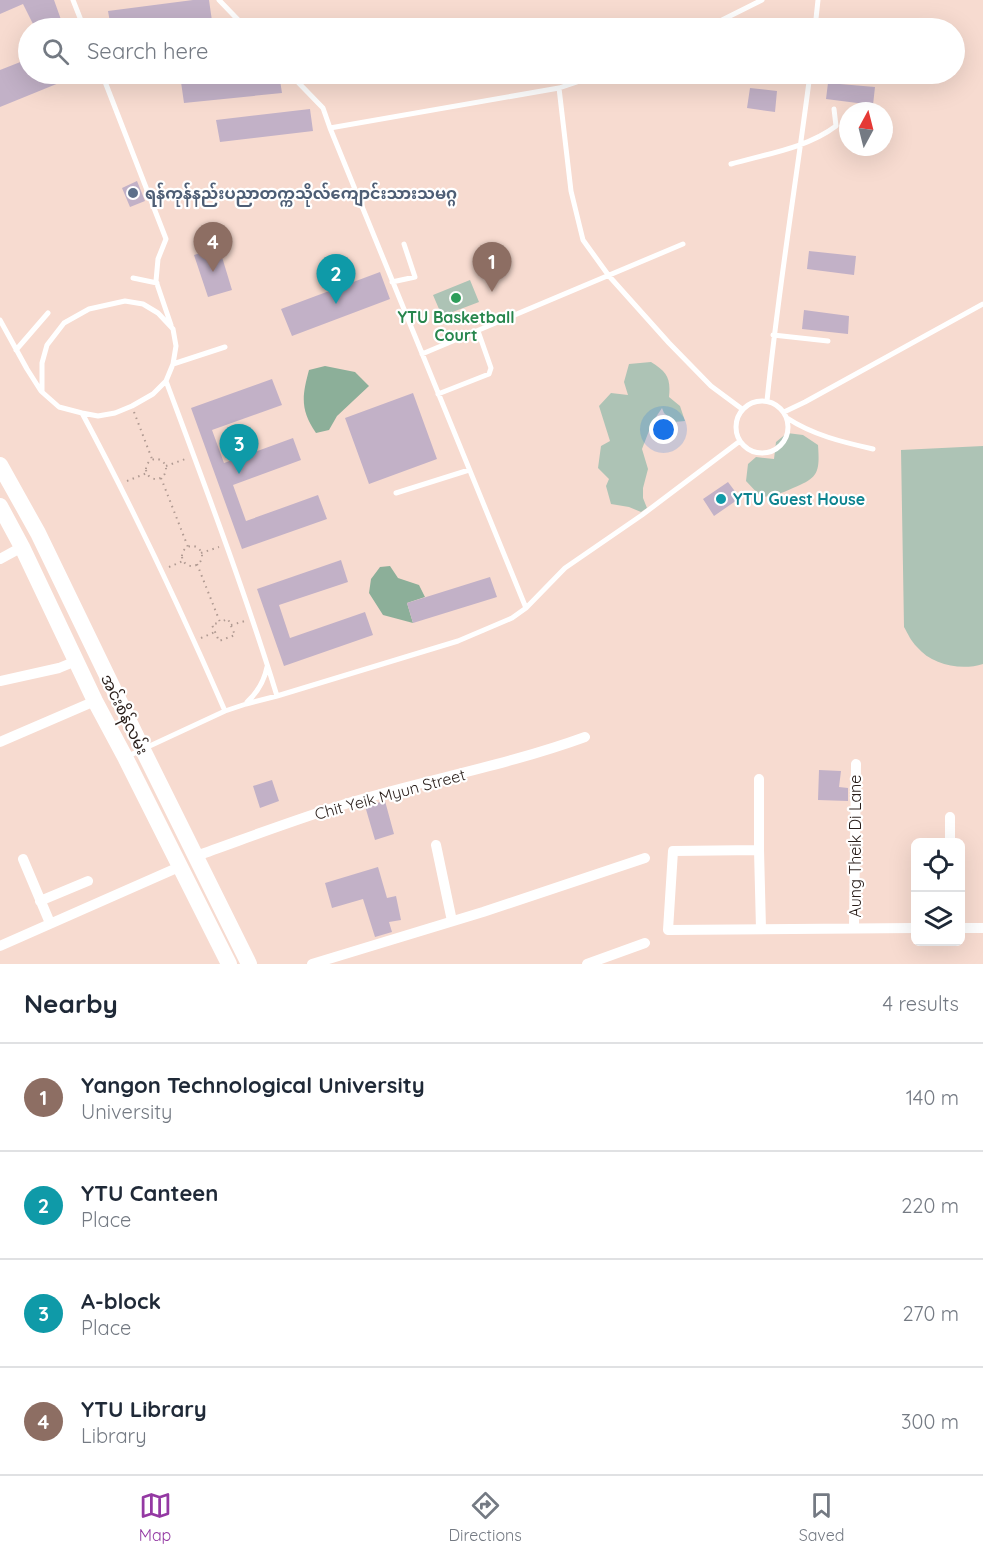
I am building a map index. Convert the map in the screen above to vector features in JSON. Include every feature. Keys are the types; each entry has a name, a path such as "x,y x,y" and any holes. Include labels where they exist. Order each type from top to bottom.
{"main road":[{"name":"အင်းစိန်လမ်း","path":"0,465 38,533 249,964"},
{"name":"အင်းစိန်လမ်း","path":"0,506 22,547 94,701 125,757 229,964"}],"street":[{"path":"0,559 22,547"},
{"path":"0,681 59,668 76,661"},
{"path":"0,742 94,701"},
{"name":"Chit Yeik Myun Street","path":"196,856 353,802 546,751 585,737"},
{"name":"Aung Theik Di Lane","path":"854,928 856,764"},
{"path":"759,779 761,929"},
{"path":"950,817 950,838"},
{"path":"436,845 452,921"},
{"path":"759,849 673,852 668,930 911,928"},
{"path":"312,964 645,858"},
{"path":"23,859 50,923"},
{"path":"0,946 179,867"},
{"path":"40,901 88,881"},
{"path":"965,928 983,928"},
{"path":"587,964 645,943"}],"lane":[{"path":"73,0 80,18"},
{"path":"219,0 236,18"},
{"path":"726,18 762,0"},
{"path":"816,18 819,0"},
{"path":"0,320 42,392 58,406 98,416 115,413 153,393 166,381 173,364 176,346 173,329 157,283 158,259 166,239 106,84"},
{"path":"300,84 323,108 526,608"},
{"path":"330,128 571,84"},
{"path":"767,401 773,334 809,84"},
{"path":"559,88 571,191 583,240 609,276 669,343 711,386 742,409"},
{"path":"731,165 801,144 825,134 836,126 834,109"},
{"path":"392,282 415,277 404,244"},
{"path":"422,354 683,244"},
{"path":"134,278 157,283"},
{"path":"42,392 42,363 47,345 64,323 89,309 125,301 143,304 158,313 173,329"},
{"path":"785,415 983,304"},
{"path":"16,350 48,314"},
{"path":"438,394 489,374 491,368 478,331"},
{"path":"773,334 828,341"},
{"path":"173,364 225,347"},
{"path":"166,381 227,543 277,696"},
{"path":"785,415 788,425 785,438 782,444 770,451 750,450 737,435 736,422 742,409 754,402 767,401 779,407 800,427 833,440 873,449"},
{"path":"82,413 120,484 225,711"},
{"path":"125,757 225,711 458,641 512,618 526,608 565,568 642,515 740,441"},
{"path":"396,493 469,470"},
{"path":"246,704 257,693 265,678 267,664"}],"path":[{"path":"132,406 152,459"},
{"path":"166,466 194,456"},
{"path":"152,459 159,459 166,466 165,473 160,478 154,479 148,476 146,466 152,459"},
{"path":"120,484 147,473"},
{"path":"160,478 188,547"},
{"path":"201,553 227,543"},
{"path":"188,547 195,547 201,553 201,559 197,564 191,566 183,561 182,554 188,547"},
{"path":"161,570 183,561"},
{"path":"197,564 220,622"},
{"path":"231,625 253,618"},
{"path":"228,619 231,625 235,635 219,641 212,625 228,619"},
{"path":"194,641 215,632"}],"green space":[{"name":"YTU Basketball Court","path":"470,280 479,302 442,316 433,295"},
{"path":"651,362 667,376 669,397 680,406 685,421 674,422 662,408 652,423 642,449 648,469 643,488 643,498 647,508 641,512 611,504 606,486 609,479 598,468 601,446 610,441 599,406 611,393 628,395 624,382 629,364"},
{"path":"325,366 355,372 369,386 337,416 329,430 316,433 305,410 305,388 309,370"},
{"path":"787,433 803,435 818,445 816,473 808,481 788,490 761,497 746,481 748,464 756,457 774,459 776,442"},
{"path":"983,446 983,664 966,667 947,665 923,653 904,627 901,450"},
{"path":"390,566 398,578 419,585 425,597 407,603 413,623 383,615 369,593 371,579 380,567"}],"building":[{"path":"0,0 54,0 60,18 30,18 23,4 0,14"},
{"path":"209,0 212,18 109,18 108,11"},
{"path":"18,63 18,84 56,84 0,107 0,70"},
{"path":"181,84 281,84 282,93 184,103"},
{"path":"828,84 875,87 873,102 826,99"},
{"path":"750,88 777,91 775,112 747,108"},
{"path":"310,109 313,131 220,142 216,120"},
{"path":"137,181 145,201 130,207 122,188"},
{"path":"219,247 232,290 208,297 194,255"},
{"path":"809,251 856,256 854,275 807,269"},
{"path":"380,272 390,299 292,336 281,309"},
{"path":"804,310 849,316 848,334 802,329"},
{"path":"272,379 282,405 212,430 224,463 293,438 301,460 233,485 246,521 318,495 327,519 242,549 191,408"},
{"path":"413,393 437,459 369,484 345,418"},
{"name":"YTU Guest House","path":"728,482 740,498 714,516 703,499"},
{"path":"341,560 348,582 279,605 290,638 365,612 373,635 284,666 257,589"},
{"path":"490,577 497,597 413,623 407,603"},
{"path":"819,770 841,771 839,787 848,788 848,801 818,800"},
{"path":"272,780 279,801 260,808 253,786"},
{"path":"385,801 394,834 375,840 365,806"},
{"path":"378,867 387,898 396,896 401,920 389,922 392,932 375,937 363,899 332,908 325,883"}],"place":[{"name":"ရန်ကုန်နည်းပညာတက္ကသိုလ်ကျောင်းသားသမဂ္ဂ","path":"133,193"},
{"name":"YTU Library","path":"213,272"},
{"name":"Yangon Technological University","path":"492,292"},
{"name":"YTU Basketball Court","path":"456,298"},
{"name":"YTU Canteen","path":"336,304"},
{"name":"A-block","path":"239,474"},
{"name":"YTU Guest House","path":"721,499"}]}
